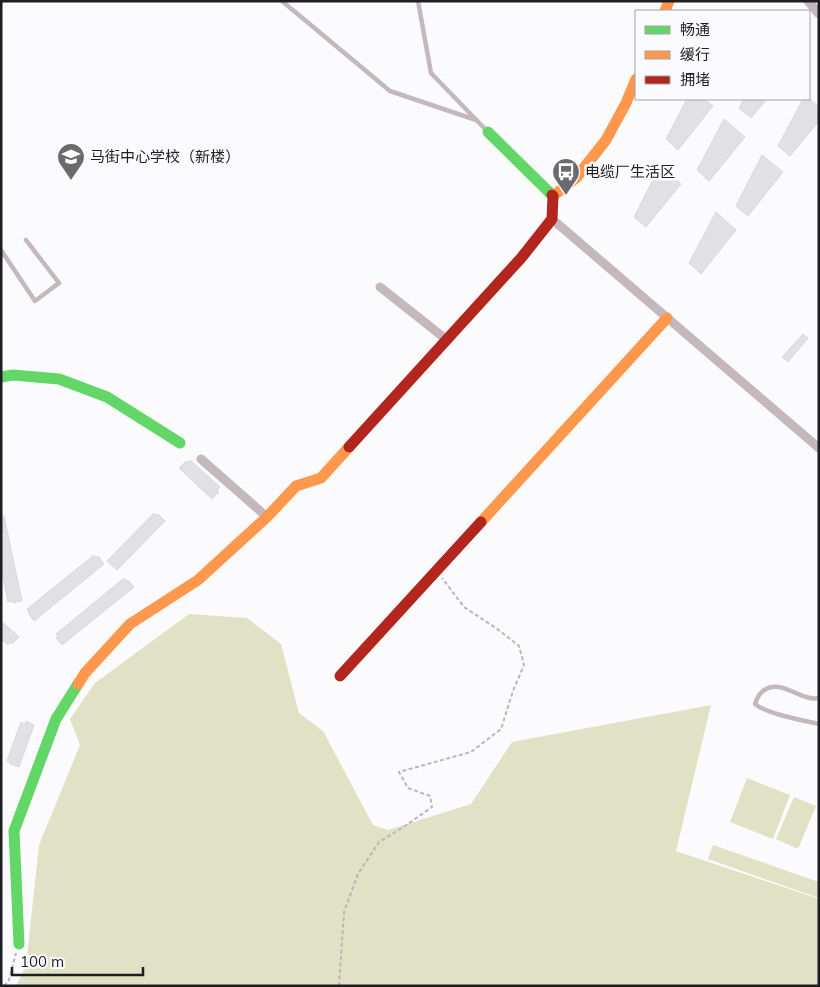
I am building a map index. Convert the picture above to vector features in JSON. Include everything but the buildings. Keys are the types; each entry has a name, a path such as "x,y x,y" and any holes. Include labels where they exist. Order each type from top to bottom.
{"street":[{"path":"808,1 819,14"},
{"path":"553,196 576,178 606,140 626,103 635,81"},
{"path":"19,944 14,831 56,719 85,673 130,624 198,580 266,517 296,486 321,478 522,257 552,219 553,196 488,132"},
{"path":"552,219 819,448"},
{"path":"380,288 447,340"},
{"path":"340,676 668,318"},
{"path":"1,377 13,375 59,379 107,396 180,443"},
{"path":"201,459 266,517"}],"lane":[{"path":"282,1 390,91 476,120"},
{"path":"418,1 431,73 488,132"},
{"path":"1,250 35,301 59,283 26,240"},
{"path":"819,698 802,697 776,686 768,687 760,693 755,704 774,713 819,724"}],"path":[{"path":"339,986 344,912 358,874 379,842 432,807 430,796 408,788 399,772 471,752 501,729 513,691 524,665 519,646 464,607 437,570"},
{"path":"4,986 10,980 19,944"}],"green space":[{"path":"189,614 247,618 281,644 299,713 323,731 373,825 388,830 471,804 512,742 711,705 676,851 819,899 819,986 16,986 26,966 39,845 80,745 70,719 95,683"},
{"path":"747,778 790,795 773,839 730,822"},
{"path":"794,797 816,806 798,849 776,839"},
{"path":"713,845 819,882 819,898 708,859"}],"traffic: fast":[{"path":"488,132 552,195"},
{"path":"1,377 13,375 59,379 107,397 180,443"},
{"path":"19,944 14,831 56,719 78,684"}],"traffic: slow":[{"path":"665,10 669,1"},
{"path":"553,196 576,178 606,140 626,103 635,81"},
{"path":"481,522 667,318"},
{"path":"78,684 85,673 130,624 198,580 267,517 296,486 321,478 349,447"}],"traffic: jam":[{"path":"349,447 522,257 552,219 552,195"},
{"path":"340,676 481,522"}],"place":[{"name":"马街中心学校（新楼）","path":"71,181"},
{"name":"电缆厂生活区","path":"566,196"}]}
